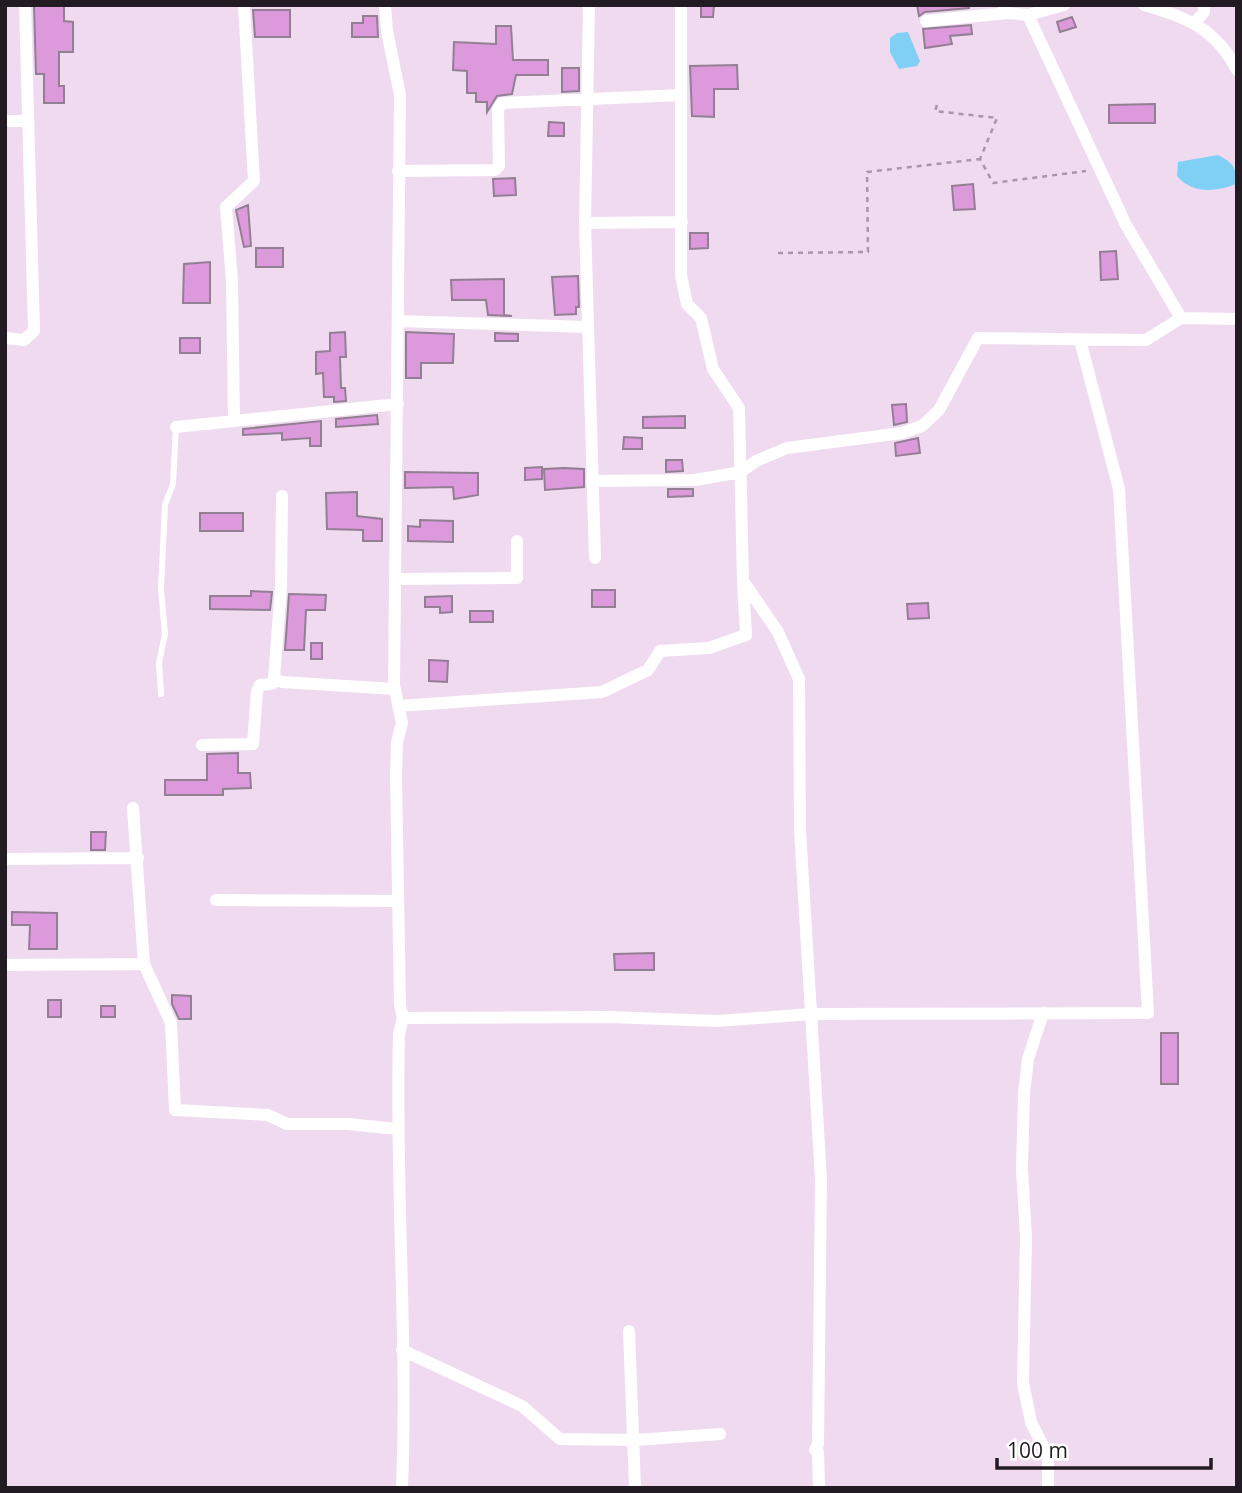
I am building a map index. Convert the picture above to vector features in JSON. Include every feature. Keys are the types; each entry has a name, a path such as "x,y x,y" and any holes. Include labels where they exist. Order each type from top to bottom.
{"street":[{"path":"5,338 24,340 34,331 25,5"},
{"path":"234,421 232,281 226,207 254,181 244,5"},
{"path":"385,5 387,31 400,95 394,689 402,723 397,743 397,901 400,1005 403,1018 399,1034 397,1129 402,1350 401,1488"},
{"path":"589,5 585,223 595,558"},
{"path":"398,706 602,692 648,670 660,651 709,648 746,635 739,408 713,369 701,318 687,304 681,275 681,5"},
{"path":"926,21 1006,9 1028,15 1064,5"},
{"path":"1144,5 1178,14 1194,24 1227,50 1237,70"},
{"path":"1194,24 1204,12 1204,5"},
{"path":"1028,15 1126,225 1181,318"},
{"path":"398,171 495,170 499,166 498,109 502,103 681,95"},
{"path":"5,121 28,121"},
{"path":"585,223 682,222"},
{"path":"592,481 695,480 741,472 756,461 787,448 902,433 922,426 939,410 978,338 1146,340 1181,318 1237,319"},
{"path":"398,321 587,327"},
{"path":"403,1018 610,1017 717,1021 811,1014 1148,1013 1119,489 1080,340"},
{"path":"176,428 398,404"},
{"path":"278,680 274,678 281,587 282,496"},
{"path":"396,579 517,578 517,541"},
{"path":"743,581 778,632 799,679 800,830 821,1180 818,1444 815,1450 818,1452 819,1488"},
{"path":"202,745 253,744 257,691 260,685 278,680 394,689"},
{"path":"133,808 144,964 171,1023 175,1110 268,1115 287,1124 348,1124 397,1129"},
{"path":"5,859 138,858"},
{"path":"216,900 397,901"},
{"path":"5,965 144,964"},
{"path":"1043,1013 1028,1059 1024,1093 1022,1169 1026,1237 1023,1383 1031,1422 1048,1456 1048,1488"},
{"path":"629,1331 635,1488"},
{"path":"402,1350 522,1406 560,1438 635,1440 720,1434"}],"lane":[{"path":"161,694 159,663 165,634 161,589 164,505 173,484 176,428"}],"path":[{"path":"937,105 935,111 997,118 980,159"},
{"path":"980,159 993,183 1100,168"},
{"path":"778,253 868,252 867,172 980,159"}],"water":[{"path":"908,32 920,61 917,66 899,69 890,52 890,38 897,33"},
{"path":"1218,155 1233,166 1236,184 1220,189 1197,189 1177,176 1178,162"}],"building":[{"path":"34,5 64,5 64,21 73,22 73,52 59,52 59,86 64,86 64,103 44,103 44,74 36,74"},
{"path":"701,5 714,5 713,17 701,17"},
{"path":"917,5 969,5 969,8 925,12 919,16"},
{"path":"253,10 290,10 290,37 255,37"},
{"path":"363,16 377,16 378,37 352,37 352,23 363,23"},
{"path":"1072,17 1076,27 1060,32 1057,22"},
{"path":"971,25 972,34 950,36 952,44 925,48 923,29"},
{"path":"496,26 511,26 513,60 548,60 548,75 516,75 512,94 497,96 487,112 487,102 476,102 476,93 467,93 467,71 453,70 454,42 496,44"},
{"path":"737,65 738,89 714,89 714,117 692,116 690,66"},
{"path":"562,68 579,68 579,91 562,92"},
{"path":"1155,104 1155,123 1109,123 1109,105"},
{"path":"549,122 564,123 564,136 548,136"},
{"path":"515,178 516,195 494,196 493,179"},
{"path":"973,184 975,209 954,210 952,186"},
{"path":"248,205 251,246 244,247 236,210"},
{"path":"690,233 708,233 708,248 690,249"},
{"path":"256,248 283,248 283,267 256,267"},
{"path":"1116,251 1118,279 1101,280 1100,252"},
{"path":"210,262 210,303 183,303 184,264"},
{"path":"578,276 579,307 576,307 576,314 555,315 552,277"},
{"path":"504,279 504,315 512,316 488,315 486,300 452,300 451,280"},
{"path":"345,332 346,357 340,357 341,388 345,388 346,401 334,402 334,397 324,397 323,373 316,374 316,352 330,351 330,333"},
{"path":"406,332 454,334 453,363 421,363 421,378 406,378"},
{"path":"495,333 518,334 518,341 495,341"},
{"path":"180,338 200,338 200,353 180,353"},
{"path":"906,404 907,422 894,425 892,405"},
{"path":"377,415 378,424 336,427 336,419"},
{"path":"685,416 685,428 643,428 643,417"},
{"path":"321,421 321,446 310,446 310,438 282,440 282,433 243,435 243,429"},
{"path":"624,437 642,438 642,449 623,449"},
{"path":"918,438 920,453 896,456 895,443"},
{"path":"666,460 682,460 683,471 666,472"},
{"path":"542,467 542,479 525,480 525,468"},
{"path":"544,469 584,469 584,487 545,490"},
{"path":"405,472 478,473 478,495 454,499 453,487 405,488"},
{"path":"668,489 693,489 693,496 668,497"},
{"path":"357,492 357,516 382,519 382,541 363,541 363,530 327,529 326,493"},
{"path":"200,513 243,513 243,531 200,531"},
{"path":"420,520 453,521 453,542 408,541 408,526 420,527"},
{"path":"592,590 615,590 615,607 592,607"},
{"path":"251,591 272,592 270,610 210,609 210,596 251,596"},
{"path":"289,594 326,595 325,610 306,610 304,650 285,650"},
{"path":"452,596 452,612 440,613 440,607 425,607 425,597"},
{"path":"928,603 929,618 908,619 907,604"},
{"path":"470,611 493,611 493,622 470,622"},
{"path":"311,643 322,643 322,659 311,659"},
{"path":"429,660 448,661 447,682 429,681"},
{"path":"238,753 238,773 250,773 251,788 223,789 223,795 165,795 165,780 207,780 207,754"},
{"path":"91,832 106,832 105,850 91,850"},
{"path":"12,912 57,913 57,949 29,949 30,925 12,925"},
{"path":"654,953 654,970 615,970 614,954"},
{"path":"172,995 191,996 191,1019 179,1019 172,1004"},
{"path":"48,1000 61,1000 61,1017 48,1017"},
{"path":"101,1006 115,1006 115,1017 101,1017"},
{"path":"1161,1033 1178,1033 1178,1084 1161,1084"}]}
